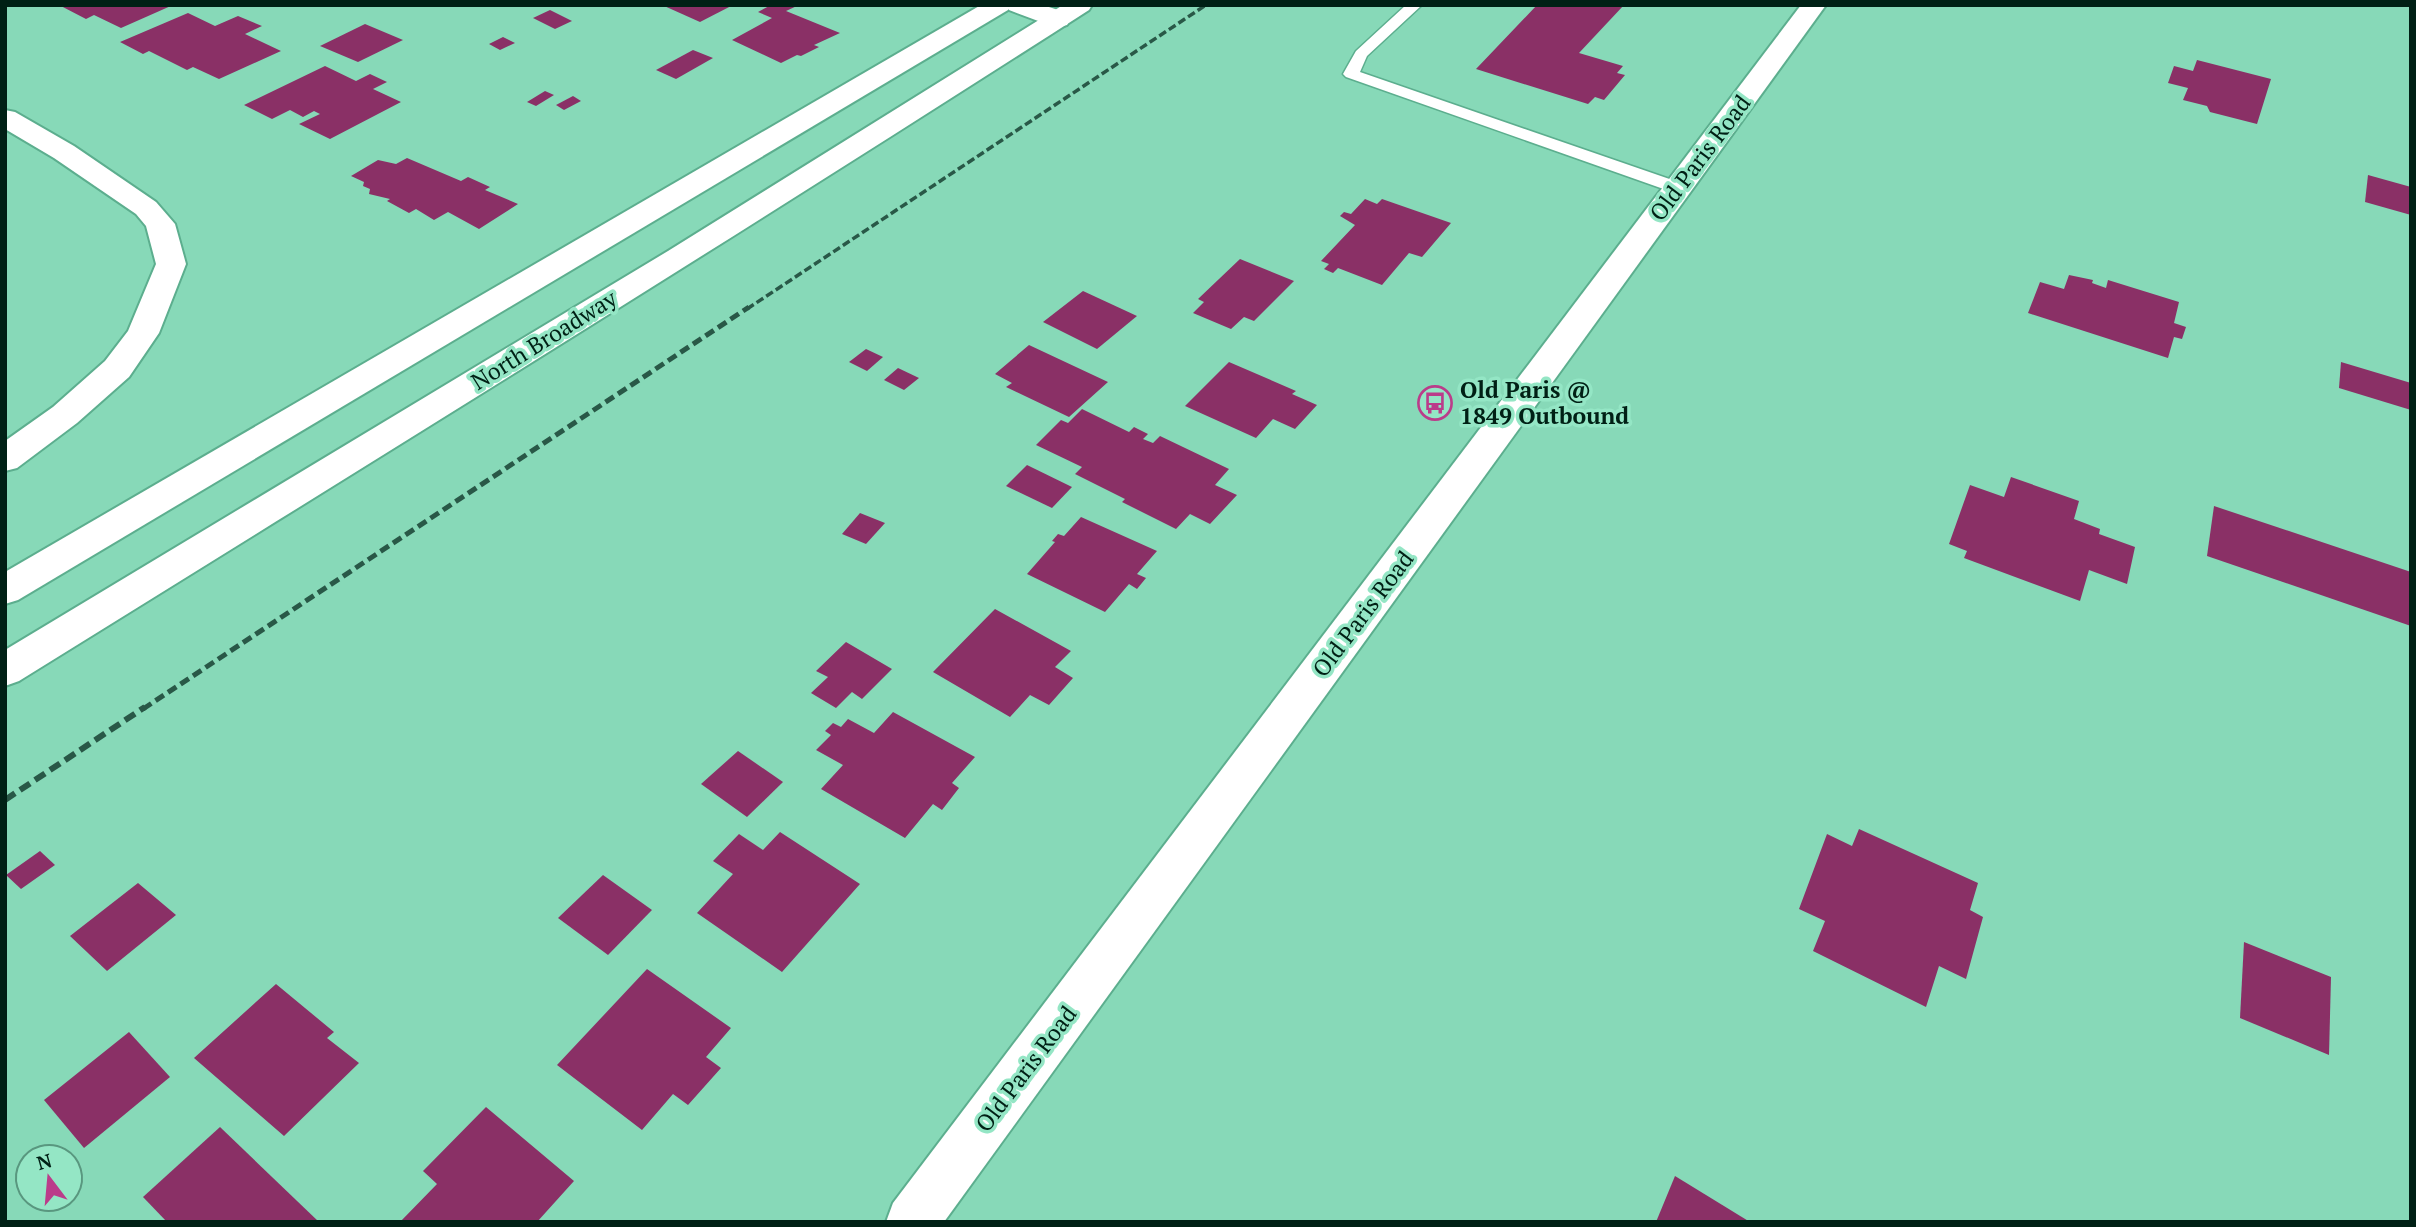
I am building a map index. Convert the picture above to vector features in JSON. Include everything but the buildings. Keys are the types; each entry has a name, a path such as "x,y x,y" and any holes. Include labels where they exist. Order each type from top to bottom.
{"main road":[{"path":"5,590 999,5"},
{"path":"1018,5 1069,12"},
{"name":"Old Paris Road","path":"912,1222 1814,5"},
{"name":"North Broadway","path":"5,670 590,312 1069,12"},
{"path":"5,118 64,152 146,208 160,224 171,264 143,334 117,369 65,415 5,459"}],"lane":[{"path":"1415,5 1361,54 1351,74 1678,188"}],"railway":[{"path":"747,309 1206,5"},
{"path":"143,709 749,307"},
{"path":"5,800 145,707"}],"place":[{"name":"Old Paris @ 1849 Outbound","path":"1435,403"}]}
